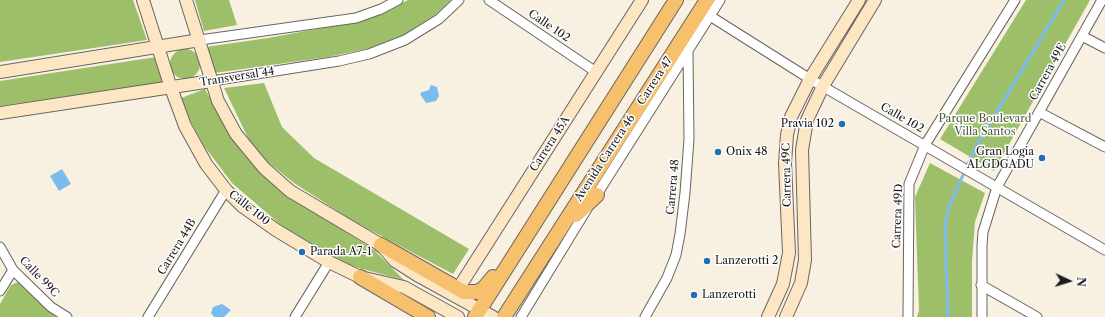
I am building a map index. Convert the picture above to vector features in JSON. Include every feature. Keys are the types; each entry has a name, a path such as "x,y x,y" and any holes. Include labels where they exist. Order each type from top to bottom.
{"main road":[{"path":"477,313 676,0"},
{"name":"Avenida Carrera 46","path":"504,317 706,0"},
{"path":"558,232 597,195"},
{"path":"381,245 458,289 472,294 483,289 499,269 526,225 533,224"},
{"path":"360,277 428,317"}],"street":[{"name":"Calle 100","path":"143,0 171,88 185,126 206,164 226,190 242,206 276,230 329,262 360,277 404,287 458,317"},
{"path":"186,0 200,40 218,101 236,134 264,168 290,191 381,245 395,261 417,276 477,313 493,317"},
{"path":"0,72 158,48 200,40 317,25 356,18 381,9 398,0"},
{"name":"Transversal 44","path":"0,112 171,88 339,61 369,54 405,40 439,19 459,0"},
{"name":"Calle 102","path":"489,0 596,72"},
{"name":"Carrera 45A","path":"458,289 642,0"},
{"name":"Carrera 47","path":"521,317 720,0"},
{"name":"Carrera 49C","path":"768,317 783,284 789,253 785,162 787,135 791,117 810,79 859,0"},
{"name":"Carrera 49C","path":"786,317 801,283 805,260 802,150 807,120 823,86 875,0"},
{"name":"Carrera 49D","path":"908,317 909,184 925,145 1015,0"},
{"name":"Carrera 49E","path":"982,317 981,285 984,232 997,187 1102,0"},
{"name":"Calle 102","path":"710,16 810,79 1105,250"},
{"path":"1082,36 1105,48"},
{"name":"Carrera 48","path":"645,317 667,278 676,255 680,234 689,139 688,52"},
{"path":"1039,112 1105,147"},
{"name":"Carrera 44B","path":"148,317 226,190"},
{"name":"Calle 99C","path":"0,247 12,270 51,307 67,317"},
{"path":"295,317 329,262"},
{"path":"0,291 12,270"},
{"path":"981,285 1037,317"}],"green space":[{"path":"0,0 133,0 147,40 0,62"},
{"path":"195,0 229,0 237,25 204,31"},
{"path":"408,0 451,0 436,14 403,35 367,49 328,57 214,73 206,47 268,38 360,21 383,13"},
{"name":"Parque Boulevard Villa Santos","path":"1026,0 1090,0 994,171 940,139"},
{"path":"185,49 196,53 200,64 196,75 185,79 174,75 170,64 174,53"},
{"path":"156,57 164,82 0,106 0,81"},
{"path":"264,83 282,127 314,158 469,249 453,274 353,221 294,183 269,163 250,142 224,88"},
{"path":"205,89 232,137 260,171 279,190 373,249 404,280 351,266 329,254 282,226 232,183 204,146 190,120 181,98"},
{"name":"Parque Boulevard Villa Santos","path":"930,163 985,193 975,222 972,261 972,317 917,317 919,311 915,197"},
{"path":"18,282 48,311 58,317 0,317 0,304 11,285"}],"water":[{"path":"431,85 437,87 439,96 436,101 426,103 420,94 429,90"},
{"path":"62,169 71,184 59,191 50,176"},
{"path":"222,304 231,310 224,317 214,317 211,313 213,307"}],"waterway":[{"path":"948,317 945,225 949,207 974,150 1064,0"}],"place":[{"name":"Pravia 102","path":"842,124"},
{"name":"Onix 48","path":"718,152"},
{"name":"Gran Logia ALGDGADU","path":"1042,158"},
{"name":"Parada A7-1","path":"302,252"},
{"name":"Lanzerotti 2","path":"707,261"},
{"name":"Lanzerotti","path":"694,295"}]}
